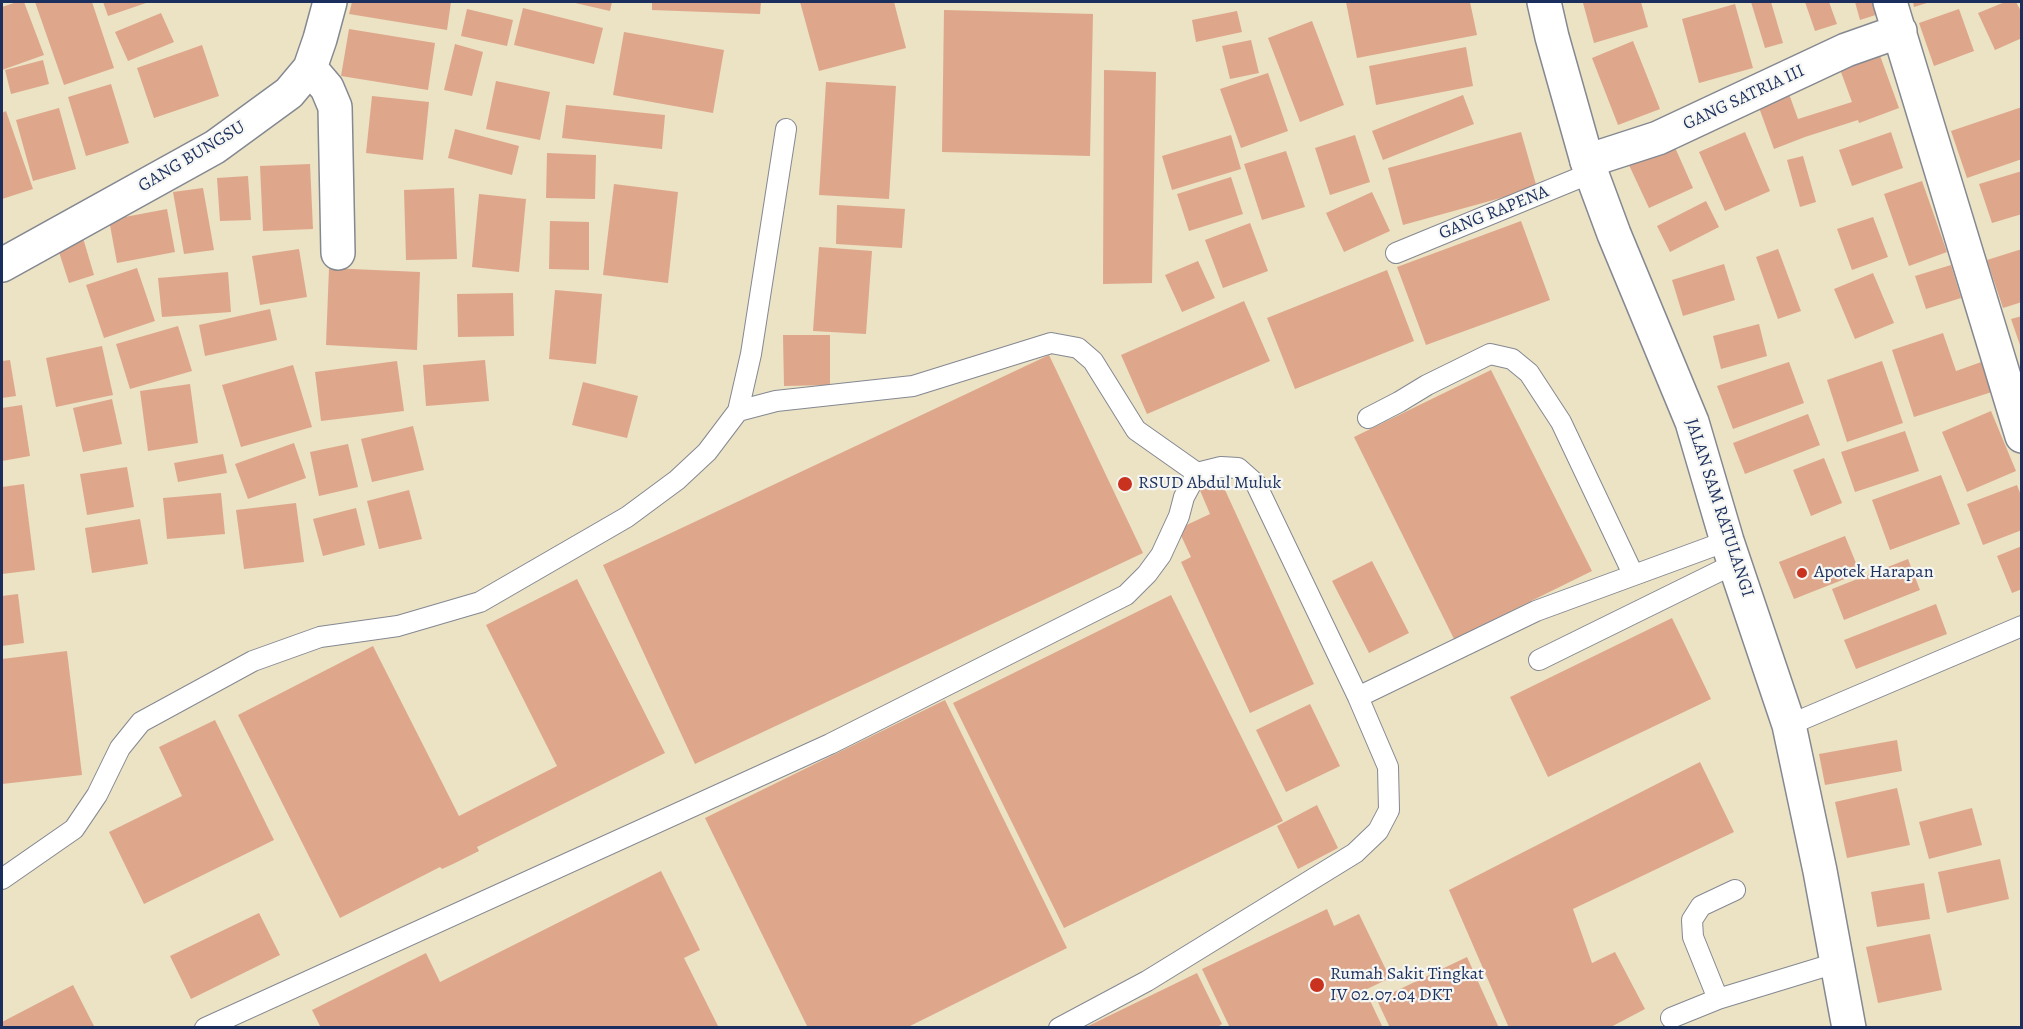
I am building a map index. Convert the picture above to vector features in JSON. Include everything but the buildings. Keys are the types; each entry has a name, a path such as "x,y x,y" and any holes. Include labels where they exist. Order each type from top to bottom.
{"street":[{"name":"GANG BUNGSU","path":"2,265 215,147 289,93 310,68 330,2"},
{"name":"JALAN SAM RATULANGI","path":"1544,2 1589,167 1614,234 1692,422 1789,725 1820,871 1849,1028"},
{"path":"1895,16 2022,436"},
{"name":"GANG SATRIA III","path":"1589,167 1658,138 1846,50 1895,16"},
{"path":"310,68 327,88 336,107 338,253"}],"lane":[{"path":"2,879 74,829 97,795 120,748 141,722 254,661 320,638 398,626 480,603 627,518 677,480 707,452 738,411 751,354 786,129"},
{"name":"GANG RAPENA","path":"1396,254 1589,167"},
{"path":"738,411 776,401 914,386 1051,343 1078,348 1093,361 1136,430 1197,473"},
{"path":"1368,418 1427,385 1490,354 1512,359 1529,374 1561,422 1633,574"},
{"path":"205,1028 830,744 1126,595 1147,574 1161,555 1179,516 1184,497 1197,473 1221,467 1238,468 1256,484 1358,697 1388,767 1389,810 1378,831 1355,854 1147,981 1059,1028"},
{"path":"1358,697 1536,611 1633,574 1732,552"},
{"path":"1539,660 1732,552"},
{"path":"1789,725 2022,626"},
{"path":"1718,999 1693,937 1692,920 1701,906 1735,890"},
{"path":"1671,1018 1718,999 1836,963"}],"place":[{"name":"RSUD Abdul Muluk","path":"1125,484"},
{"name":"Apotek Harapan","path":"1802,573"},
{"name":"Rumah Sakit Tingkat IV 02.07.04 DKT","path":"1317,985"}]}
